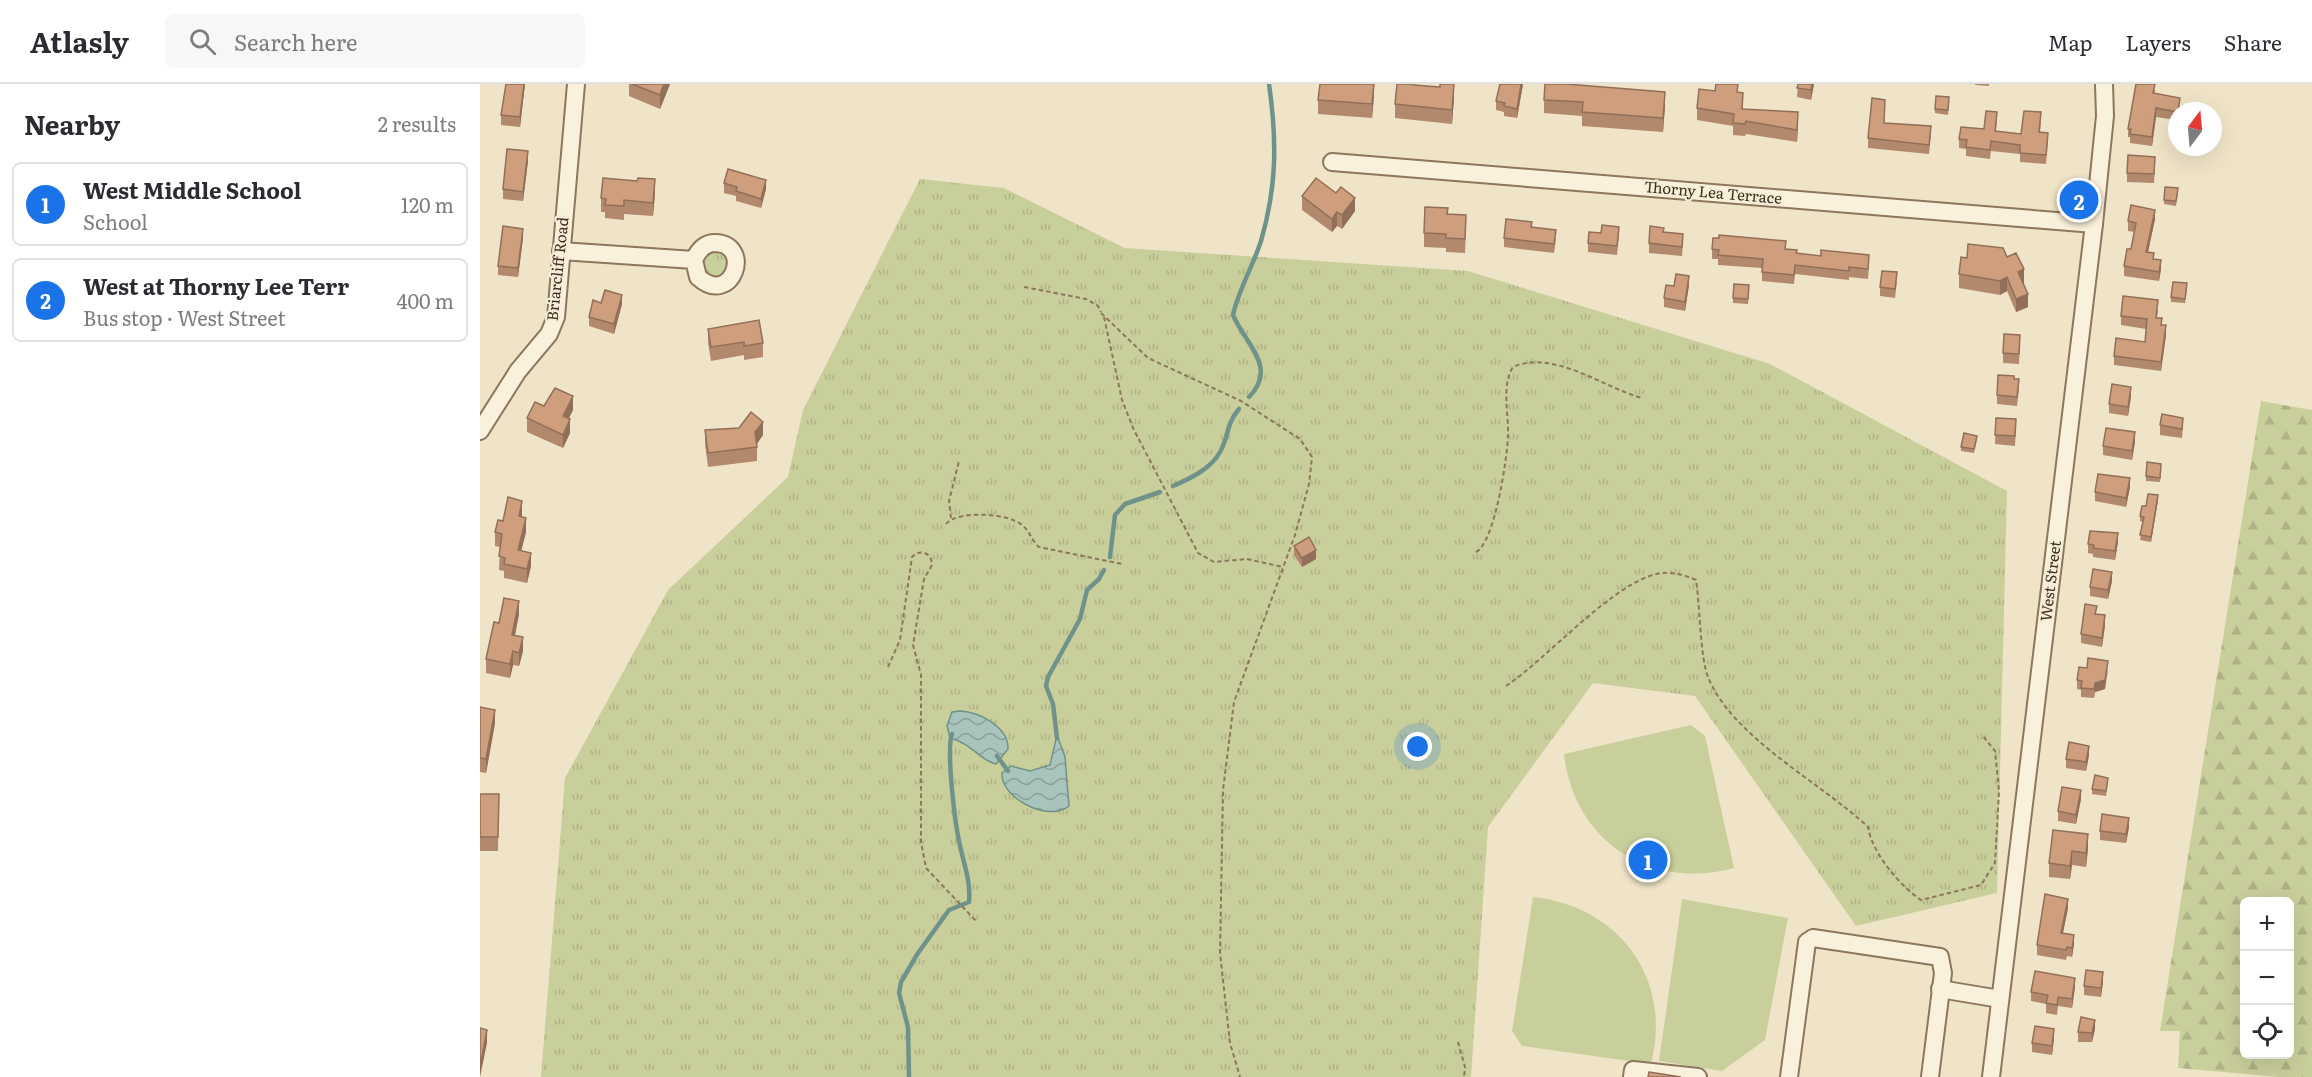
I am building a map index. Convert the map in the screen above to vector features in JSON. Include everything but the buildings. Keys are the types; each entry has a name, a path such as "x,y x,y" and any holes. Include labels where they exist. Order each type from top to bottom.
{"street":[{"name":"Briarcliff Road","path":"480,432 518,371 549,334 556,317 576,84"},
{"name":"West Street","path":"1991,1077 2094,224 2105,116 2104,84"},
{"name":"Thorny Lea Terrace","path":"1332,162 2094,224"},
{"path":"561,251 694,260"},
{"path":"1789,1077 1809,939 1940,957 1943,965 1930,1077"},
{"path":"1940,989 2000,999"},
{"path":"1632,1077 1633,1070 1698,1077"}],"path":[{"path":"1024,287 1086,299 1098,306 1110,340 1122,400 1133,428 1198,553 1214,562 1247,559 1283,567"},
{"path":"1101,313 1148,358 1235,397 1300,439 1309,449 1312,457 1309,484 1283,567 1234,702 1223,790 1220,954 1230,1043 1240,1077"},
{"path":"1476,552 1487,541 1494,517 1508,439 1507,381 1513,367 1523,363 1557,366 1642,398"},
{"path":"951,518 949,501 959,460"},
{"path":"946,524 951,518 964,515 1016,520 1025,526 1031,541 1039,547 1122,564"},
{"path":"888,667 900,640 912,557 924,553 930,557 932,565 924,579 913,645 921,675 921,842 926,868 976,921"},
{"path":"1506,686 1521,676 1601,607 1631,586 1660,573 1683,574 1696,580 1707,674 1721,704 1744,727 1868,827 1870,839 1894,874 1921,900 1981,885 1995,863 1999,790 1995,751 1983,736"},
{"path":"1458,1042 1465,1067 1464,1077"}],"green space":[{"path":"920,179 1004,188 1125,248 1468,271 1770,364 2007,491 1997,893 1856,926 1695,696 1593,683 1488,827 1471,1077 541,1077 565,778 668,590 788,477 803,410"},
{"path":"714,252 719,253 725,259 725,269 719,275 714,276 709,275 703,269 702,264 703,259 709,253"},
{"path":"2261,401 2312,410 2312,1077 2278,1077 2178,1068 2180,1031 2160,1031"},
{"path":"1691,725 1705,736 1734,868 1703,873 1673,872 1645,865 1621,852 1600,834 1583,812 1571,785 1564,754"},
{"path":"1533,897 1564,903 1591,915 1614,931 1632,952 1646,976 1654,1003 1656,1033 1651,1064 1522,1046 1512,1031"},
{"path":"1682,899 1788,918 1765,1040 1722,1071 1659,1061"}],"water":[{"path":"952,712 976,714 992,722 1004,734 1008,749 996,764 950,738 947,726"},
{"path":"1057,735 1065,757 1069,806 1050,812 1038,810 1017,799 1009,791 1003,782 1002,773 1011,766 1030,771 1050,765"}],"waterway":[{"path":"1249,397 1261,376 1260,366 1257,356 1233,315 1261,241 1273,182 1274,144 1269,84"},
{"path":"1173,486 1211,464 1223,446 1232,420 1239,409"},
{"path":"1110,557 1115,515 1125,504 1160,492"},
{"path":"1057,738 1053,704 1046,686 1048,677 1080,619 1087,590 1099,579 1104,570"},
{"path":"909,1077 908,1027 899,993 901,982 918,953 949,910 969,902 968,879 957,832 952,786 950,755 952,734"},
{"path":"997,756 1008,771"}],"place":[{"name":"West at Thorny Lee Terr","path":"2079,200"},
{"name":"West Middle School","path":"1648,860"}]}
